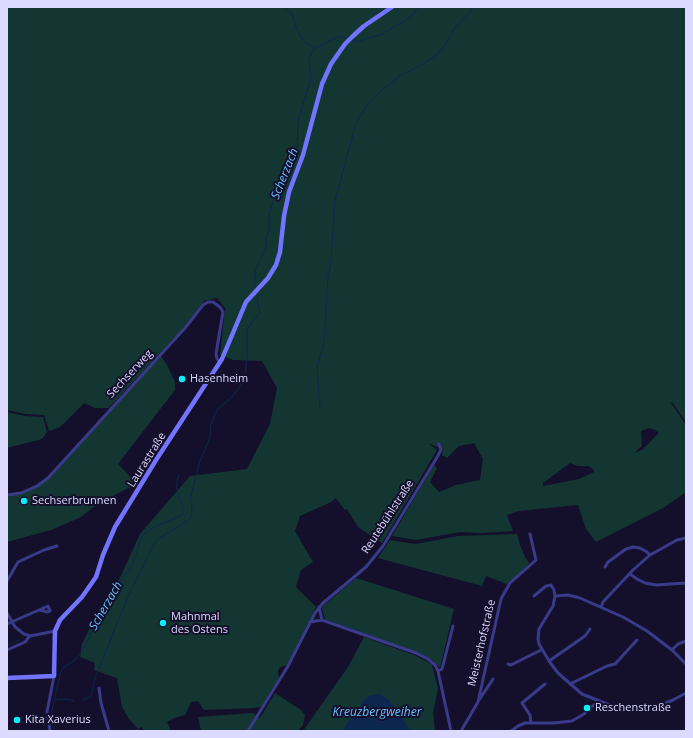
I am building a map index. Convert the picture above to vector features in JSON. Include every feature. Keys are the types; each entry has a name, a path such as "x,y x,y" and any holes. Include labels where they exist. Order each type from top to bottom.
{"street":[{"name":"Laurastraße","path":"55,631 60,620 82,597 96,577 103,555 115,527 156,460 220,362 246,302 268,278 276,266 280,252 284,216 289,192 303,155 320,89 327,72 337,54 345,44 364,26 392,7"},
{"name":"Sechserweg","path":"7,495 21,493 37,486 48,478 185,328 203,305 208,302 217,304 223,312 216,354 217,359 220,362"},
{"name":"Reutebühlstraße","path":"248,731 288,666 319,607 366,567 380,551 441,450 439,444"},
{"name":"Meisterhofstraße","path":"478,702 501,599 505,589 536,560 530,534"},
{"path":"601,607 603,602 650,555 676,540 686,538"},
{"path":"7,581 18,562 44,550 57,546"},
{"path":"605,567 608,562 626,549 633,547 640,548 650,555"},
{"path":"630,574 645,583 656,585 686,583"},
{"path":"534,596 546,586 551,585 554,590 555,596 553,606 539,630 538,638 541,650 549,662 582,694 598,701 625,709 646,709 659,706 686,693"},
{"path":"555,596 568,595 580,598 642,628 672,650 686,664"},
{"path":"319,607 322,620"},
{"path":"7,624 40,610"},
{"path":"7,613 11,622 18,631 30,636 55,631 54,676 47,712 50,731"},
{"path":"310,622 322,620 416,653 428,659 435,665 438,671 451,731"},
{"path":"438,671 442,669 453,626"},
{"path":"549,662 585,636 590,629"},
{"path":"7,650 25,642 30,636"},
{"path":"570,684 607,666 615,664 638,640"},
{"path":"672,650 678,644 686,641"},
{"path":"508,664 511,665 541,650"},
{"path":"7,678 54,676"},
{"name":"Meisterhofstraße","path":"461,731 493,679"},
{"path":"531,723 530,714 522,702 545,684"},
{"path":"100,688 101,703 109,731"},
{"path":"511,731 518,726 531,723 572,721 584,714 598,701"}],"green space":[{"path":"7,7 686,7 686,422 672,402 671,403 686,425 686,492 663,508 596,542 586,529 578,505 518,511 507,515 513,531 481,533 460,532 416,540 392,536 434,465 437,468 430,482 439,492 456,485 480,480 483,459 474,443 459,446 447,458 442,455 443,449 428,443 437,450 382,543 358,527 347,509 345,510 336,498 331,502 300,516 295,531 313,562 301,570 296,587 316,607 287,665 280,667 278,671 279,678 261,707 204,710 198,701 191,702 185,715 167,722 171,731 145,731 141,727 138,729 129,719 122,707 117,678 94,670 95,663 80,657 82,644 90,628 107,614 111,588 120,578 140,534 190,476 247,469 270,424 277,388 262,361 233,360 220,355 225,308 217,298 204,301 184,327 109,408 95,408 84,403 60,427 49,431 44,415 25,414 7,410","holes":["649,428 659,433 642,450 634,453 642,446 641,431","570,463 578,466 588,466 593,469 594,472 579,479 543,486 543,483"]},
{"path":"160,355 167,365 175,382 175,390 118,464 137,484 100,502 81,517 51,530 7,542 7,495 21,493 37,486 48,478"},
{"path":"7,412 25,416 43,417 47,432 42,439 7,448"},
{"path":"517,534 520,545 529,563 523,571 507,584 486,576 482,586 378,558 390,540 416,544 458,536"},
{"path":"356,578 454,609 440,668 432,660 421,654 325,619 322,608 324,605"},
{"path":"364,637 414,655 432,665 438,689 433,712 435,731 303,731 348,667"},
{"path":"275,693 301,710 305,715 303,725 298,731 201,731 198,717 253,713 260,718"}],"water":[{"name":"Kreuzbergweiher","path":"380,694 389,700 410,731 342,731 364,700 370,695"}],"waterway":[{"path":"284,7 292,14 298,32 304,41 314,48"},
{"name":"Scherzach","path":"353,41 355,42 380,35 410,18 418,7"},
{"path":"320,408 317,367 323,347 325,329 335,201 356,123 369,102 386,87 400,76 438,54 444,47 454,29 474,7"},
{"name":"Scherzach","path":"255,287 255,271 266,248 266,240 269,230 269,215 276,192 297,150 298,121 311,79 309,58 315,48 340,36 345,38"},
{"path":"82,701 91,696 95,678 127,599 156,540 183,524 190,518 192,513 191,495 200,461 210,437 211,424 214,416 218,409 232,397 244,381 247,358 247,329 260,313 257,297"},
{"name":"Scherzach","path":"54,731 51,714 61,672 64,667 75,660 85,647 92,631 104,615 117,585 132,566 142,536 157,525 180,516 183,512 183,507 177,490 179,475"},
{"path":"7,645 19,640"},
{"path":"55,700 66,699 74,701"}],"place":[{"name":"Hasenheim","path":"182,379"},
{"name":"Sechserbrunnen","path":"24,501"},
{"name":"Mahnmal des Ostens","path":"163,623"},
{"name":"Reschenstraße","path":"587,708"},
{"name":"Kita Xaverius","path":"17,720"}]}
